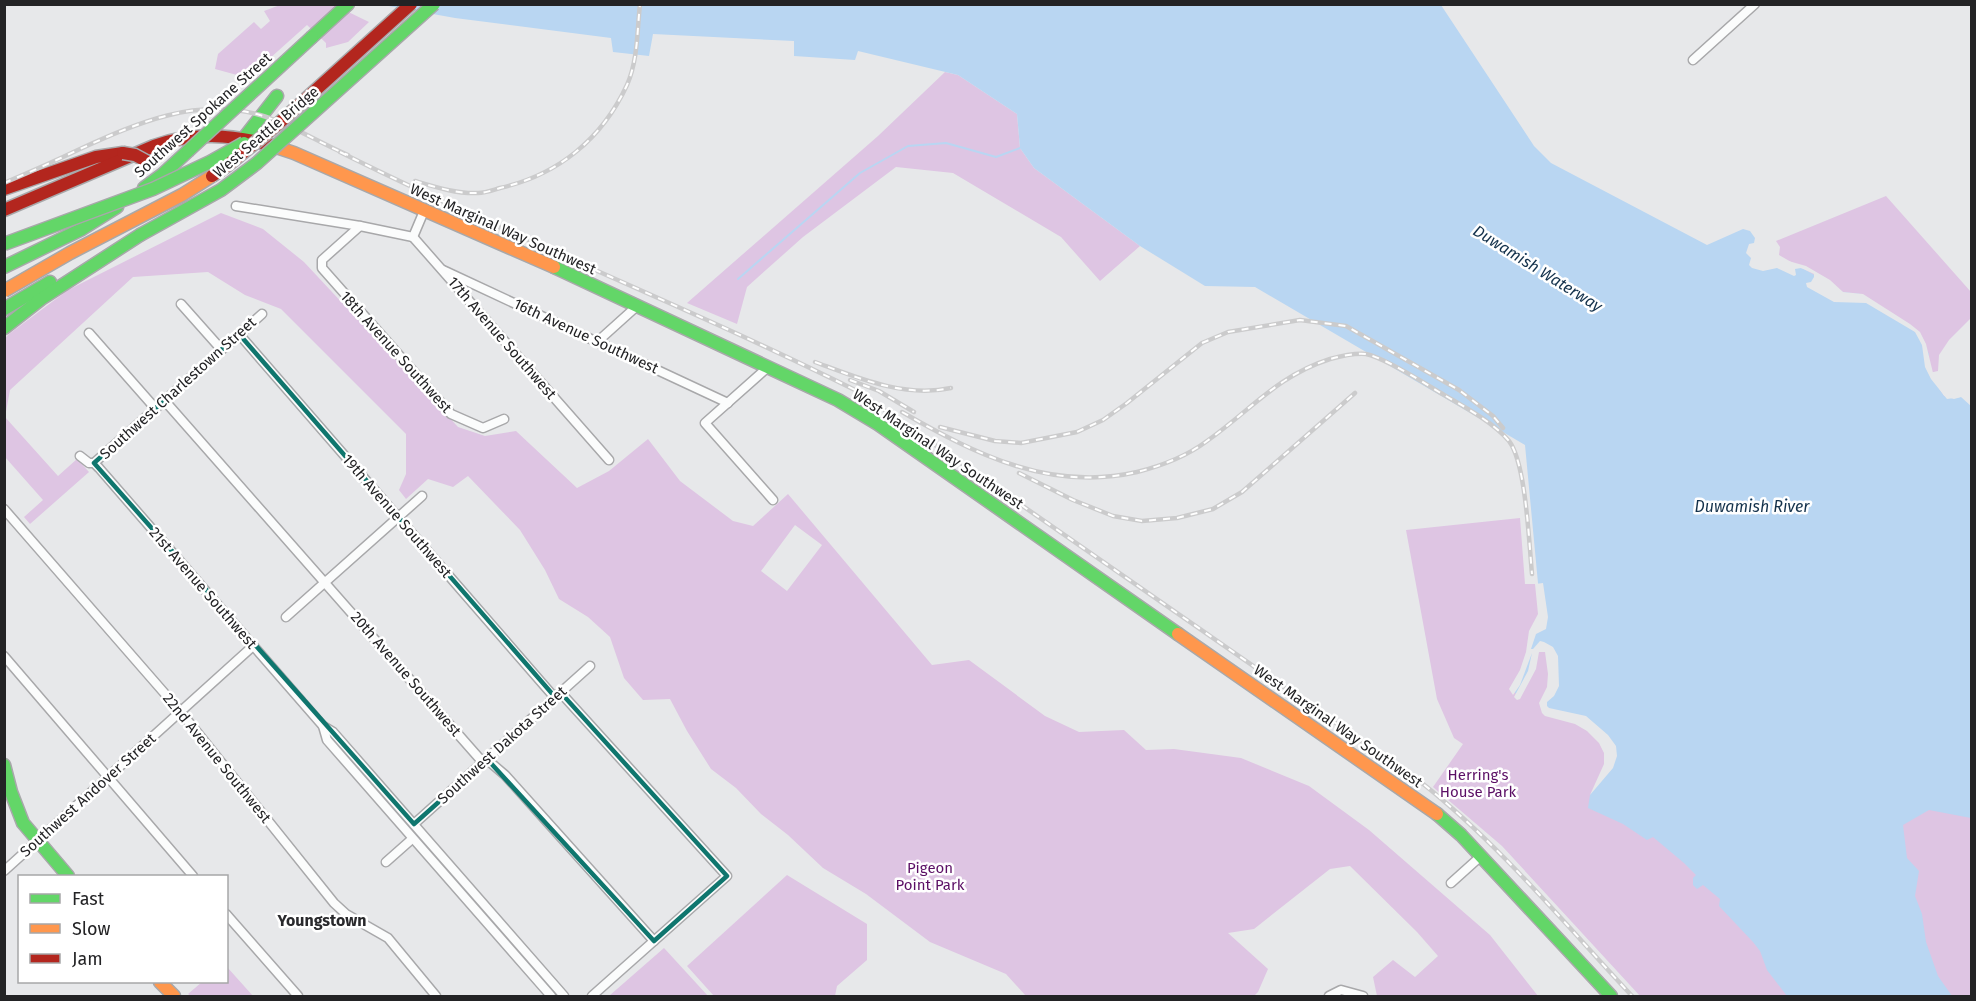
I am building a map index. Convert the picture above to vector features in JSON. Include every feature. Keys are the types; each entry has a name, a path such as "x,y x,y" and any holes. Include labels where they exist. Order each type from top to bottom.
{"main road":[{"name":"Southwest Spokane Street","path":"4,267 82,229 163,174 348,4"},
{"name":"West Seattle Bridge","path":"4,291 201,183 228,165 278,124 411,4"},
{"name":"West Seattle Bridge","path":"4,309 221,190 257,163 434,4"},
{"path":"244,138 277,96"},
{"path":"4,244 153,189 210,162 278,124"},
{"name":"West Marginal Way Southwest","path":"4,210 173,139 199,135 231,135 294,153 513,248 838,400 878,424 1420,801 1448,823 1481,856 1611,996"},
{"path":"4,189 96,156 123,153 135,155 163,174"},
{"path":"4,328 41,299 141,235"},
{"path":"4,257 24,259"},
{"path":"4,765 23,823 67,875"},
{"path":"162,983 174,996"}],"street":[{"path":"1694,60 1755,4"},
{"path":"236,206 413,237 424,211"},
{"name":"18th Avenue Southwest","path":"360,226 322,260 322,268 451,414 483,428 504,419"},
{"name":"17th Avenue Southwest","path":"413,237 609,460"},
{"name":"16th Avenue Southwest","path":"443,270 728,403"},
{"path":"181,304 221,349"},
{"path":"597,342 637,306"},
{"name":"Southwest Charlestown Street","path":"94,463 262,314"},
{"path":"89,333 155,408"},
{"name":"19th Avenue Southwest","path":"239,334 399,518 558,695 727,876 654,941"},
{"path":"768,367 705,423 773,500"},
{"name":"20th Avenue Southwest","path":"164,400 479,758 491,763 505,776 654,941"},
{"name":"21st Avenue Southwest","path":"80,456 89,463 94,463 322,726 333,732 564,996"},
{"path":"286,617 422,496"},
{"name":"22nd Avenue Southwest","path":"4,509 180,711 334,903 346,914 388,938 436,996"},
{"name":"Southwest Andover Street","path":"4,871 253,646"},
{"path":"4,656 192,875"},
{"name":"Southwest Dakota Street","path":"414,824 590,666"},
{"name":"21st Avenue Southwest","path":"322,726 327,740 551,996"},
{"path":"386,862 412,839"},
{"path":"1450,883 1481,856"},
{"path":"228,917 298,996"},
{"path":"592,996 654,941"},
{"path":"1329,996 1341,990 1363,996"}],"highlighted area":[{"path":"239,334 555,697 561,693 727,876 654,941 487,759 414,824 94,463"}],"green space":[{"path":"280,5 334,5 369,22 348,42 326,48 326,43 307,25 248,78 215,69 218,54 254,22 261,29 270,21 264,11"},
{"path":"945,72 958,75 1017,114 1020,148 1034,168 1140,246 1100,281 1061,237 953,173 896,167 803,237 747,287 737,324 687,303 878,136"},
{"path":"1886,196 1971,292 1971,318 1949,340 1939,355 1938,371 1929,373 1925,367 1944,396 1971,406 1971,458 1843,292 1779,255 1780,247 1776,241"},
{"name":"Pigeon Point Park","path":"221,213 263,229 304,262 458,427 485,436 516,431 577,488 609,471 648,439 680,481 733,521 753,526 788,494 932,665 969,660 1045,716 1079,732 1124,730 1146,750 1174,749 1241,758 1309,786 1369,830 1490,935 1538,996 1377,996 1373,977 1393,960 1415,977 1438,956 1350,866 1330,869 1254,929 1228,933 1268,969 1254,996 1026,996 1006,974 930,942 866,894 823,868 788,835 761,814 736,788 711,769 670,699 643,700 624,678 610,637 588,617 559,599 545,570 520,530 468,476 453,487 428,479 406,499 399,490 406,474 406,434 281,309 245,295 208,272 133,277 10,390 5,417 58,476 77,459 89,472 30,524 24,517 43,500 5,457 4,339 68,290","holes":["795,525 822,545 787,591 761,571"]},
{"name":"Herring's House Park","path":"1520,518 1525,584 1538,584 1541,606 1535,652 1544,647 1589,728 1607,752 1606,777 1831,996 1640,996 1502,846 1433,787 1463,744 1454,738 1437,699 1406,530"},
{"path":"1748,625 1971,769 1971,996 1866,996"},
{"path":"787,875 867,924 867,960 837,986 835,996 714,996 687,966"},
{"path":"664,948 708,996 609,996"},
{"path":"228,968 253,996 191,996 188,994 201,983 228,983"}],"water":[{"name":"Duwamish River","path":"383,5 1441,5 1534,146 1551,163 1707,245 1743,229 1750,231 1755,238 1754,243 1749,244 1746,253 1764,266 1778,261 1804,269 1843,292 1861,294 1918,334 1929,354 1929,373 1944,396 1954,399 1961,397 1971,406 1971,818 1929,810 1903,825 1907,858 1919,871 1915,896 1922,914 1926,942 1938,976 1952,996 1787,996 1767,970 1760,951 1719,906 1720,899 1703,885 1697,889 1693,885 1693,878 1696,875 1684,863 1653,837 1647,840 1623,824 1588,808 1590,795 1607,765 1607,752 1589,728 1542,709 1549,688 1549,654 1540,648 1533,668 1518,697 1512,688 1518,682 1541,615 1525,445 1255,287 1205,286 1140,246 1034,168 1020,148 1017,114 958,75 858,51 855,60 794,56 794,41 653,34 649,56 613,52 611,38 455,18"}],"pier":[{"path":"1754,257 1768,264 1778,258 1806,266 1830,280 1843,292 1863,294 1910,324 1920,332 1926,344 1934,377 1946,394 1962,395 1961,397 1947,399 1931,379 1925,367 1922,345 1915,332 1866,303 1834,302 1807,287 1806,283 1811,282 1814,274 1801,268 1795,269 1796,275 1794,276 1777,268 1763,271 1752,268 1749,265 1751,258"},
{"path":"1543,583 1548,617 1546,629 1536,634 1531,649 1540,641 1544,642 1553,647 1558,656 1559,686 1554,696 1547,702 1547,706 1586,716 1608,735 1616,746 1617,756 1613,768 1590,795 1604,764 1604,753 1599,743 1587,731 1575,724 1545,716 1542,713 1539,703 1547,687 1548,674 1545,652 1539,652 1536,669 1520,699 1517,700 1514,697 1528,671 1532,653 1520,685 1513,695 1509,689 1520,670 1529,631 1538,614 1535,584"}],"waterway":[{"path":"738,279 860,173 908,146 946,143 996,157 1020,148"}],"railway":[{"path":"415,181 454,191 483,192 541,174 576,152 605,122 627,85 635,56 640,4"},
{"path":"4,183 101,139 145,122 167,115 213,109 236,110 260,115 294,128 348,155"},
{"path":"340,152 857,391 1422,783 1505,858 1632,996"},
{"path":"940,427 995,441 1021,443 1077,432 1103,420 1127,403 1202,343 1228,332 1300,320 1346,326 1459,390 1493,416 1503,428"},
{"path":"902,412 957,442 1014,465 1044,473 1074,477 1105,477 1146,470 1182,456 1207,441 1279,384 1311,366 1348,355 1374,356 1466,408 1485,420 1509,441 1515,452 1523,485 1532,574"},
{"path":"815,362 882,385 916,390 951,388"},
{"path":"850,380 879,391 914,412"},
{"path":"1019,473 1073,500 1113,516 1142,521 1177,518 1213,509 1242,492 1355,393"}],"traffic: fast":[{"path":"312,37 348,4"},
{"path":"140,235 221,190 257,163 434,4"},
{"path":"188,151 312,37"},
{"path":"244,138 277,96"},
{"path":"4,244 153,189 244,143"},
{"path":"144,188 188,151"},
{"path":"4,267 82,229 117,207"},
{"path":"4,328 41,299 140,235"},
{"path":"554,267 838,400 878,424 1178,634"},
{"path":"4,309 50,282"},
{"path":"4,765 23,823 67,875"},
{"path":"1437,814 1461,835 1611,996"}],"traffic: slow":[{"path":"270,145 294,153 554,267"},
{"path":"4,291 70,253 182,195 212,176"},
{"path":"1178,634 1437,814"},
{"path":"161,983 174,996"}],"traffic: jam":[{"path":"212,176 278,124 411,4"},
{"path":"4,210 169,141 212,136 270,145"},
{"path":"4,189 96,157 123,153"},
{"path":"123,153 135,155 148,162"}],"district":[{"name":"Youngstown","path":"322,920"}],"water label":[{"name":"Duwamish Waterway","path":"1538,268"}]}
